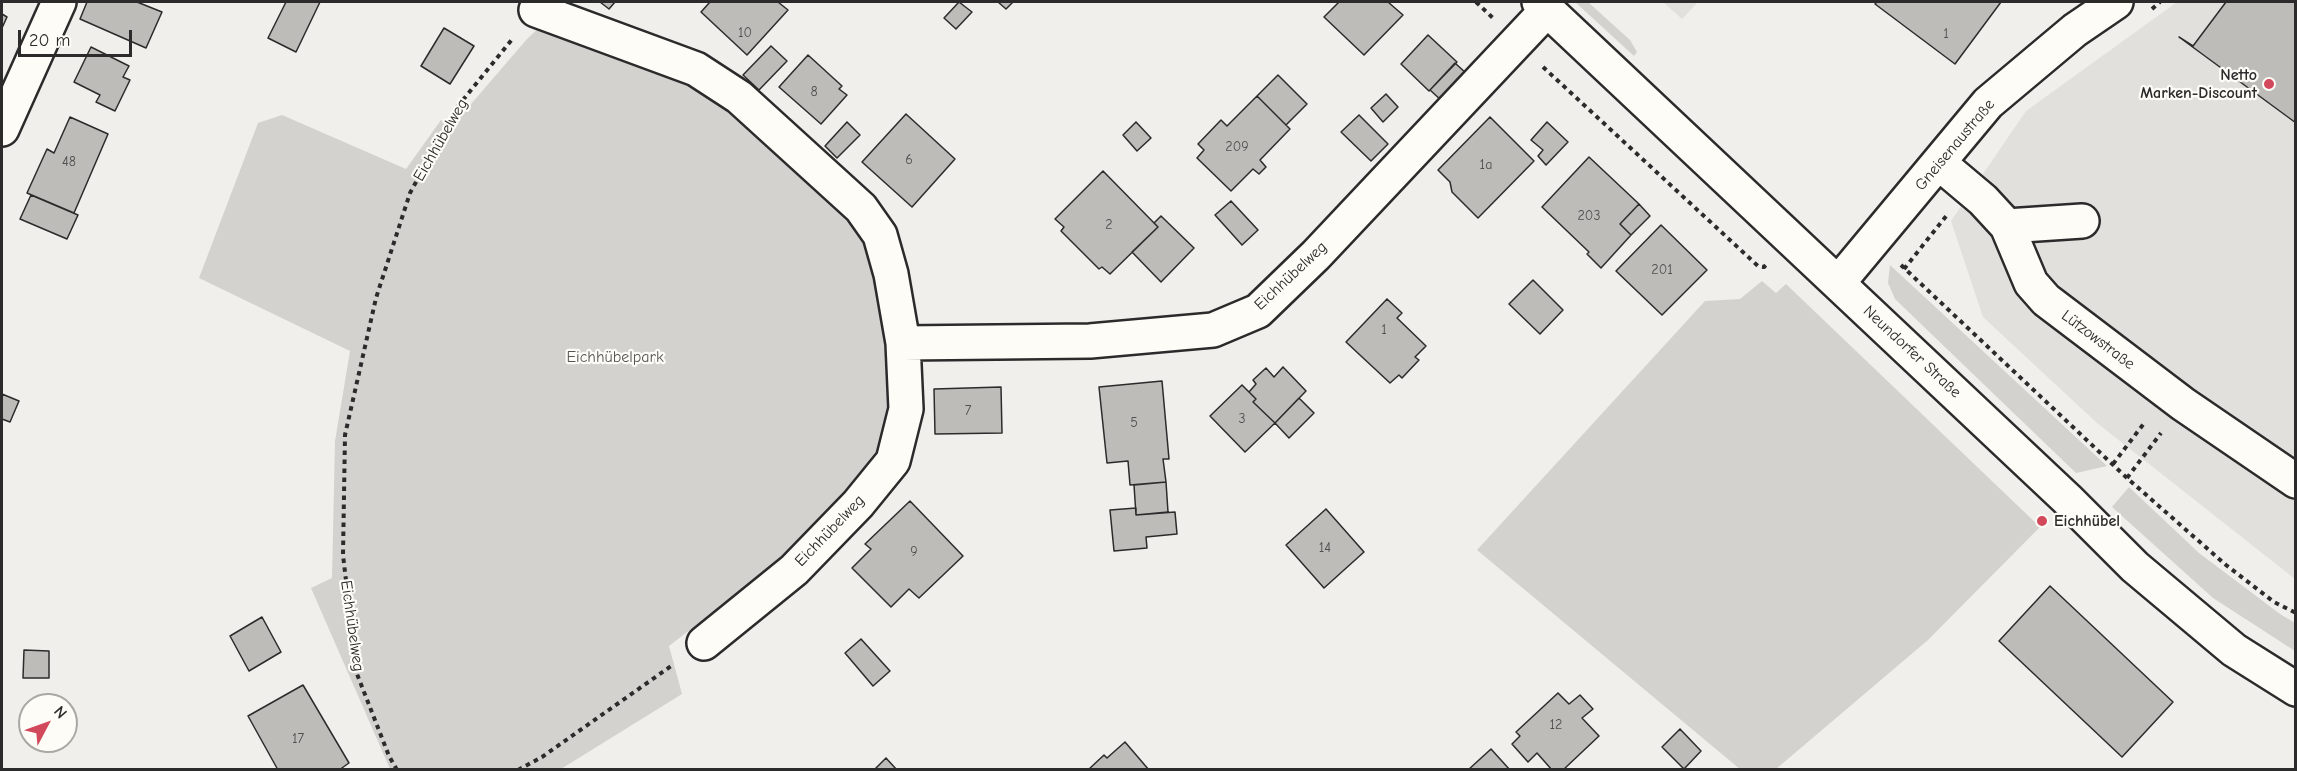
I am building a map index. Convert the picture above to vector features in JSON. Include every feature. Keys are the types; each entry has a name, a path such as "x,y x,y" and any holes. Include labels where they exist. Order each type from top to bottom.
{"street":[{"path":"2,129 59,2"},
{"name":"Gneisenaustraße","path":"1838,283 1988,103 2075,30 2116,2"},
{"name":"Eichhübelweg","path":"539,6 696,69 739,97 861,208 880,235 891,274 903,343 906,409 893,460 858,504 794,570 704,643"},
{"name":"Eichhübelweg","path":"903,343 1090,342 1213,330 1258,311 1316,255 1517,41 1543,6"},
{"name":"Neundorfer Straße","path":"1543,6 2067,499 2135,567 2234,650 2295,689"},
{"name":"Lützowstraße","path":"1939,163 1983,200 2007,226 2031,283 2046,300 2175,399 2295,481"},
{"path":"2007,226 2082,221"}],"path":[{"name":"Eichhübelweg","path":"397,770 389,756 357,674 343,555 345,435 376,298 410,193 458,106 539,6"},
{"path":"1517,41 1758,266 1764,267 1769,263"},
{"path":"1904,269 1949,212"},
{"path":"1897,262 2127,478 2226,565 2274,602 2295,613"},
{"path":"2113,464 2175,399"},
{"path":"2127,478 2175,399"},
{"path":"518,770 542,757 704,643"}],"shaded area":[{"path":"1663,2 1698,2 1682,19"},
{"path":"2177,2 2295,2 2295,579 2097,423 1983,317 1951,221 2026,111"}],"green space":[{"path":"1575,2 1588,2 1630,40 1637,52 1634,56"},
{"name":"Eichhübelpark","path":"545,22 667,74 726,105 853,211 884,280 891,415 878,459 837,508 770,568 669,646 682,694 561,769 390,769 311,588 332,578 335,441 350,351 199,278 258,123 282,115 406,169 441,120 453,125 527,39"},
{"path":"1890,265 2107,466 2076,473 1895,299 1888,283"},
{"path":"1762,281 1776,293 1786,284 2040,527 1928,640 1776,769 1741,770 1477,550 1705,301 1740,299"},
{"path":"2129,487 2199,553 2295,623 2295,651 2213,598 2112,507"}],"building":[{"path":"87,2 137,2 162,12 146,48 80,19"},
{"path":"286,2 320,2 296,52 268,38"},
{"path":"600,2 615,2 609,9"},
{"path":"710,2 778,2 788,10 747,55 701,12"},
{"path":"959,2 972,12 956,29 944,18"},
{"path":"998,2 1013,2 1006,9"},
{"path":"1339,2 1388,2 1403,15 1364,55 1324,17"},
{"path":"1877,2 2001,2 1955,64 1875,4"},
{"name":"Netto Marken-Discount","path":"2226,2 2296,2 2296,123 2179,37 2193,46"},
{"path":"2,14 7,17 2,28"},
{"path":"444,28 474,46 450,84 421,66"},
{"path":"1428,35 1457,62 1429,91 1401,64"},
{"path":"771,46 787,61 759,90 743,75"},
{"path":"91,47 129,66 123,77 130,80 115,111 96,102 100,95 74,82"},
{"path":"808,55 842,86 839,89 847,95 821,124 779,87"},
{"path":"1455,63 1467,74 1442,101 1430,90"},
{"path":"1278,75 1307,104 1286,125 1257,96"},
{"path":"1386,94 1398,107 1383,122 1371,108"},
{"path":"1257,96 1290,129 1260,160 1266,167 1259,174 1253,169 1231,191 1197,158 1204,150 1198,144 1221,120 1227,126"},
{"path":"906,114 955,159 912,207 862,162"},
{"path":"1359,115 1388,144 1371,161 1341,132"},
{"path":"70,117 108,134 74,213 27,193 47,149 54,153"},
{"path":"1490,117 1534,161 1478,218 1452,192 1450,182 1438,170"},
{"path":"847,122 860,135 837,158 825,146"},
{"path":"1136,122 1151,138 1137,151 1123,135"},
{"path":"1547,122 1568,142 1546,165 1538,156 1543,150 1531,140"},
{"path":"1589,157 1639,204 1620,224 1631,235 1601,268 1587,254 1589,252 1542,207"},
{"path":"1103,171 1158,227 1110,274 1102,267 1099,269 1061,231 1064,227 1055,219"},
{"path":"31,195 78,215 67,239 20,219"},
{"path":"1231,201 1258,230 1242,245 1215,215"},
{"path":"1639,204 1650,216 1631,235 1620,224"},
{"path":"1161,216 1194,248 1161,282 1132,252 1158,227 1154,223"},
{"path":"1661,225 1707,270 1662,315 1616,271"},
{"path":"1533,280 1563,310 1540,334 1509,304"},
{"path":"1387,299 1402,313 1397,318 1426,346 1415,357 1419,360 1402,378 1399,375 1390,383 1346,342"},
{"path":"1283,367 1306,391 1275,423 1253,402 1256,399 1249,392 1256,384 1253,380 1266,368 1274,377"},
{"path":"1162,381 1169,459 1163,459 1166,482 1130,485 1128,461 1107,463 1099,387"},
{"path":"1242,385 1256,399 1253,402 1275,423 1245,452 1210,416"},
{"path":"1001,387 1002,433 935,434 934,389"},
{"path":"2,394 19,401 10,422 2,419"},
{"path":"1299,398 1314,413 1289,438 1275,423"},
{"path":"1166,482 1168,512 1136,515 1134,485"},
{"path":"910,501 963,556 919,598 909,589 891,607 852,568 871,549 865,544"},
{"path":"1136,508 1136,515 1175,512 1177,534 1146,537 1147,548 1114,551 1110,510"},
{"path":"1326,509 1364,552 1324,588 1286,545"},
{"path":"2050,586 2173,702 2122,757 1999,641"},
{"path":"262,617 281,652 249,671 230,636"},
{"path":"861,639 890,671 873,686 845,653"},
{"path":"24,650 49,651 49,678 23,678"},
{"path":"303,685 349,763 339,770 278,770 248,716"},
{"path":"1558,693 1569,704 1580,695 1593,709 1582,718 1599,736 1563,770 1552,770 1537,753 1528,762 1512,744 1520,736 1516,732"},
{"path":"1680,729 1701,751 1684,769 1662,747"},
{"path":"1125,742 1149,770 1088,770 1104,755 1107,758"},
{"path":"1491,749 1510,770 1468,770"},
{"path":"886,758 897,770 874,770"}],"place":[{"name":"Netto Marken-Discount","path":"2269,84"},
{"name":"Eichhübel","path":"2042,521"}]}
